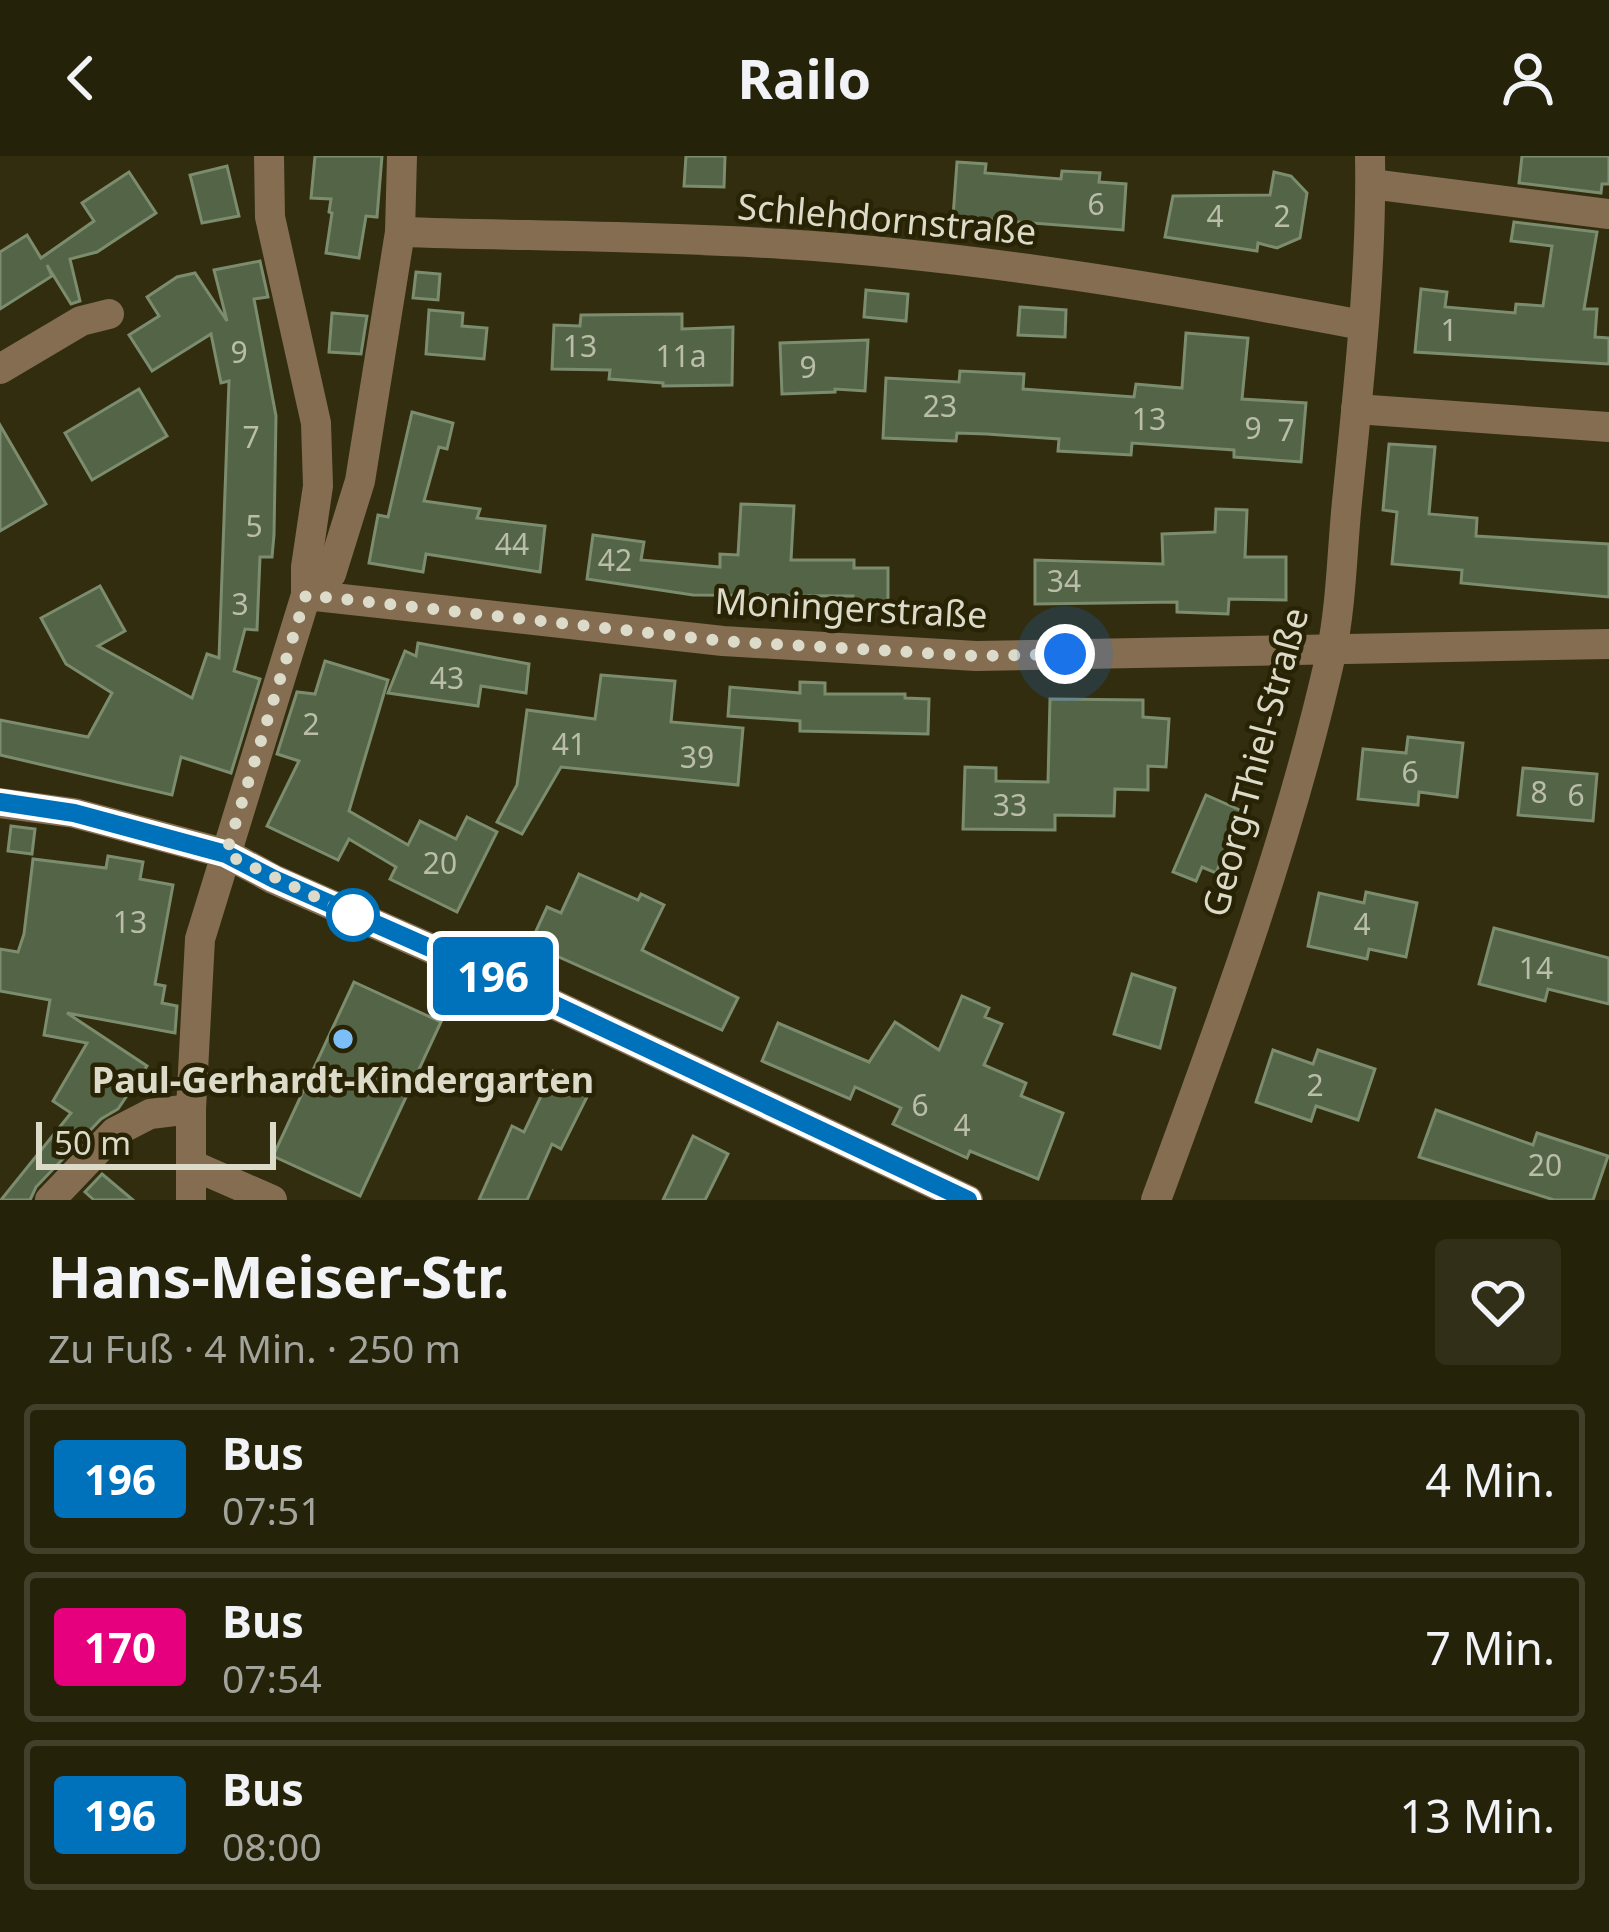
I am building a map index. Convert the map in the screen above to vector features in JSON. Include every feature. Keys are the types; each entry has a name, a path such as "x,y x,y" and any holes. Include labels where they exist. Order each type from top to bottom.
{"street":[{"path":"191,1200 190,1109 200,938 306,595 318,486 316,423 270,218 269,156"},
{"path":"306,595 331,574 360,481 400,232 402,156"},
{"name":"Georg-Thiel-Straße","path":"1156,1200 1227,1008 1286,825 1332,650 1356,410 1370,170 1609,214"},
{"name":"Schlehdornstraße","path":"400,232 784,244 1178,290 1362,325"},
{"path":"0,369 81,321 109,314"},
{"path":"1356,410 1609,427"},
{"name":"Moningerstraße","path":"306,595 723,641 953,655 1609,644"},
{"path":"0,802 74,813 226,854 968,1200"},
{"path":"50,1200 115,1132 150,1114 190,1109"},
{"path":"192,1165 272,1200"}],"building":[{"path":"315,156 382,156 377,217 366,216 359,258 326,253 331,199 311,198"},
{"path":"686,156 725,156 724,187 684,186"},
{"path":"1522,156 1609,156 1609,184 1602,184 1601,193 1519,183"},
{"path":"957,162 986,164 985,173 1061,179 1062,171 1100,173 1099,182 1126,184 1123,230 953,217"},
{"path":"227,166 239,216 202,223 190,175"},
{"path":"129,172 156,213 97,252 70,259 80,301 71,304 47,265 52,276 0,309 0,252 27,235 41,258 94,221 82,203"},
{"path":"1274,172 1291,176 1307,193 1300,238 1277,248 1258,243 1257,251 1165,237 1173,196 1270,195"},
{"path":"1514,222 1597,232 1584,309 1597,309 1595,337 1609,338 1609,364 1415,352 1421,289 1447,292 1445,307 1515,313 1516,304 1543,306 1552,246 1511,241"},
{"path":"260,261 268,297 254,299 276,416 274,535 272,557 260,557 257,630 245,629 234,671 260,679 231,773 181,757 172,795 0,755 0,720 88,737 112,693 66,664 41,618 100,586 125,631 98,646 192,698 207,654 219,658 229,381 221,383 211,334 152,371 129,335 159,316 147,297 177,277 195,273 227,321 214,270"},
{"path":"416,272 440,274 438,300 413,298"},
{"path":"866,290 908,294 906,321 864,317"},
{"path":"1020,307 1066,310 1065,337 1018,335"},
{"path":"429,310 463,313 462,326 487,328 484,359 426,354"},
{"path":"332,313 367,316 361,354 329,352"},
{"path":"682,314 682,329 733,327 732,385 663,386 609,379 610,370 552,369 554,325 580,326 581,315"},
{"path":"1186,333 1248,338 1242,399 1306,403 1301,462 1234,457 1234,450 1132,443 1131,455 1058,451 1059,439 987,434 957,433 956,441 883,438 886,378 959,382 960,371 1024,374 1023,389 1134,397 1136,384 1182,388"},
{"path":"868,340 865,391 782,394 780,343"},
{"path":"139,389 167,436 92,480 65,433"},
{"path":"412,412 453,423 447,449 439,447 424,501 480,509 477,518 545,526 540,572 426,554 423,572 369,563 378,515 388,517"},
{"path":"0,425 46,504 0,531"},
{"path":"1389,444 1435,447 1429,514 1477,518 1476,536 1609,544 1609,597 1461,583 1462,570 1392,564 1397,512 1383,510"},
{"path":"741,504 794,506 791,560 854,560 854,568 888,568 888,608 853,608 853,596 693,595 587,579 593,535 644,542 641,560 720,567 720,554 738,555"},
{"path":"1216,509 1247,510 1245,557 1286,557 1286,600 1229,599 1228,614 1177,612 1177,602 1035,604 1035,560 1163,564 1162,534 1215,532"},
{"path":"418,643 529,664 526,693 481,686 478,706 388,693 405,651 416,656"},
{"path":"325,661 388,680 349,811 408,845 420,821 456,839 467,817 497,832 457,912 390,879 396,867 349,839 338,860 267,826 299,761 277,754 297,692 315,694"},
{"path":"601,675 675,681 671,722 743,728 738,785 561,767 522,834 497,822 517,785 527,710 595,719"},
{"path":"800,682 825,683 825,694 905,694 905,698 929,699 928,734 800,731 800,721 728,716 730,687 800,693"},
{"path":"1050,699 1143,700 1143,717 1169,719 1166,767 1148,766 1148,790 1115,789 1114,816 1055,815 1055,830 963,829 965,767 996,768 996,781 1048,782"},
{"path":"1408,737 1463,743 1457,797 1419,792 1418,805 1358,799 1363,749 1406,753"},
{"path":"1523,768 1597,774 1593,821 1518,815"},
{"path":"1206,795 1242,811 1216,873 1202,867 1196,881 1173,872"},
{"path":"11,826 35,829 32,854 8,851"},
{"path":"108,856 143,862 140,879 173,885 155,984 165,986 162,1003 177,1006 175,1033 67,1013 147,1066 118,1109 101,1119 36,1187 30,1200 1,1200 71,1113 53,1101 87,1043 44,1035 50,1000 0,991 0,949 18,952 33,859 106,868"},
{"path":"579,874 638,900 641,894 664,905 642,950 738,998 722,1030 530,944 547,907 561,913"},
{"path":"1366,892 1417,903 1406,957 1369,949 1367,959 1308,946 1319,893 1364,903"},
{"path":"1494,928 1609,958 1609,1004 1548,989 1545,1001 1479,984"},
{"path":"1132,974 1175,988 1160,1048 1114,1034"},
{"path":"354,982 441,1022 360,1196 273,1156"},
{"path":"962,996 989,1008 985,1017 1002,1024 984,1065 1026,1083 1021,1096 1063,1113 1038,1179 970,1151 967,1158 893,1124 901,1108 855,1087 850,1099 762,1061 778,1023 869,1062 895,1022 939,1050"},
{"path":"1273,1050 1313,1064 1318,1050 1375,1069 1358,1120 1316,1106 1311,1121 1256,1102"},
{"path":"553,1071 591,1089 561,1149 552,1144 527,1200 479,1200 512,1126 524,1132"},
{"path":"1436,1110 1533,1145 1537,1133 1608,1156 1593,1200 1554,1200 1419,1157"},
{"path":"693,1136 728,1154 705,1200 663,1200"},
{"path":"102,1174 133,1200 94,1200 85,1192"}],"bus line":[{"name":"196","path":"0,802 74,813 226,854 968,1200"}],"place":[{"name":"Paul-Gerhardt-Kindergarten","path":"343,1039"}],"route":[{"path":"353,915 226,854 306,595 723,641 976,656 1065,654"}]}
